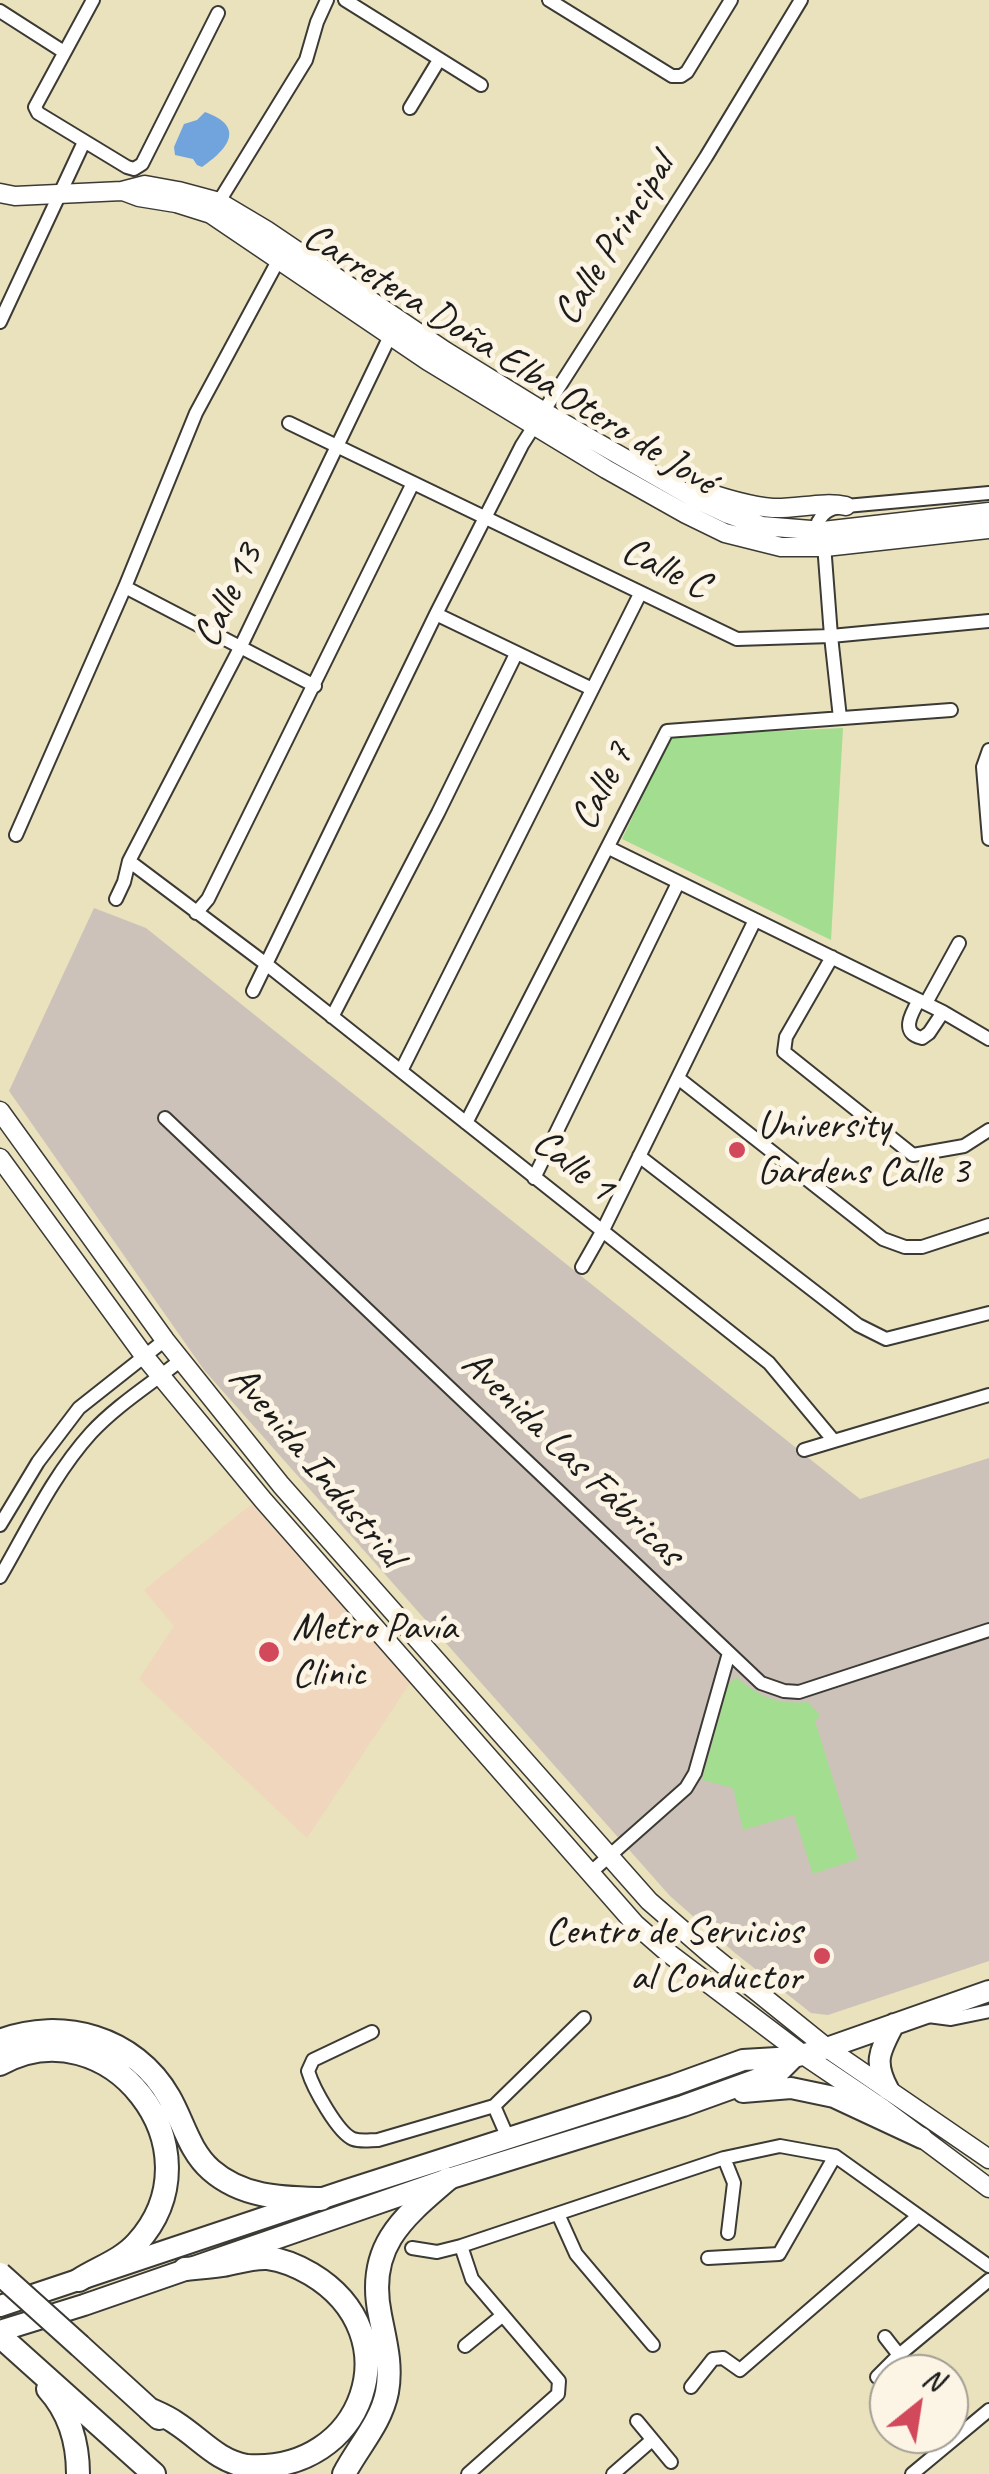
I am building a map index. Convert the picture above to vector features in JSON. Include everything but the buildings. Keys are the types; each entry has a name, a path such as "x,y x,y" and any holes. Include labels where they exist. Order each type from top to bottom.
{"highway":[{"path":"0,2041 37,2030 66,2030 112,2044 160,2084 189,2142 211,2170 263,2196 322,2199"},
{"path":"0,2064 46,2051 87,2057 112,2070 144,2096 162,2131 165,2182 153,2220 124,2255 79,2280"},
{"path":"344,2474 380,2414 386,2395 388,2358 376,2288 381,2254 406,2217 448,2179"},
{"path":"149,2409 177,2423 225,2459 272,2469 317,2455 349,2426 362,2399 367,2369 359,2328 346,2304 316,2277 269,2258 185,2269"},
{"path":"0,2274 221,2474"},
{"path":"0,2334 154,2474"},
{"path":"34,2365 36,2377 52,2393 67,2419 77,2449 78,2474"}],"main road":[{"path":"0,2306 742,2060 798,2056 923,2015 988,2004"},
{"path":"888,2088 879,2072 878,2058 894,2024"},
{"path":"0,2334 448,2179 683,2106 780,2070 798,2056"},
{"path":"683,2106 740,2092 791,2088 834,2097 922,2138"}],"street":[{"path":"94,0 35,107 38,113 84,142 134,169 142,164 218,13"},
{"path":"215,208 306,60 327,0"},
{"path":"345,0 480,86"},
{"path":"549,0 672,76 687,72 728,1"},
{"name":"Calle Principal","path":"253,991 436,614 539,418 706,158 801,0"},
{"path":"0,11 64,52"},
{"path":"410,108 439,60"},
{"path":"0,322 84,142"},
{"name":"Carretera Doña Elba Otero de Jové","path":"0,193 15,196 122,191 215,208 266,230 670,505 725,533 781,548 989,512"},
{"name":"Carretera Doña Elba Otero de Jové","path":"215,208 278,259 390,336 539,418 728,514 762,526 824,539 989,529"},
{"path":"16,835 125,587 196,412 278,259"},
{"name":"Calle 13","path":"116,898 129,861 240,648 390,336"},
{"name":"Calle C","path":"289,423 736,639 831,636 989,621"},
{"path":"662,480 774,508 846,506"},
{"path":"196,913 208,898 414,483"},
{"path":"840,718 824,539 818,522 823,513 846,506 989,493"},
{"path":"125,587 314,686"},
{"path":"401,1071 640,594"},
{"path":"436,614 592,689"},
{"path":"332,1017 516,654"},
{"name":"Calle 7","path":"466,1124 667,731 950,710"},
{"path":"989,750 983,768 989,839"},
{"path":"609,848 943,1012 989,1039"},
{"name":"Calle 1","path":"129,861 266,964 768,1364 834,1441"},
{"path":"534,1178 678,883"},
{"path":"582,1267 755,920"},
{"path":"943,1012 922,1038 908,1029 908,1020 959,943"},
{"path":"832,957 786,1038 784,1052 913,1155 964,1146 989,1130"},
{"path":"678,1078 884,1239 905,1247 922,1247 989,1225"},
{"name":"Avenida Industrial","path":"1,1115 165,1340 282,1485 608,1857 670,1921 827,2048 989,2158"},
{"name":"Avenida Las Fábricas","path":"165,1118 760,1683 784,1692 799,1692 989,1630"},
{"path":"639,1156 858,1325 886,1339 989,1312"},
{"name":"Avenida Industrial","path":"0,1158 145,1356 263,1500 636,1924 798,2056 922,2138 989,2188"},
{"path":"0,1525 38,1462 79,1408 165,1340"},
{"path":"0,1577 59,1476 92,1432 181,1360"},
{"path":"804,1450 989,1396"},
{"path":"590,1873 686,1788 695,1773 729,1654"},
{"path":"372,2032 313,2060 308,2071 314,2091 349,2138 359,2141 378,2140 494,2106 584,2018"},
{"path":"494,2106 508,2138"},
{"path":"412,2248 437,2252 461,2246 724,2158 780,2146 834,2156 989,2266"},
{"path":"708,2258 780,2254 834,2156"},
{"path":"724,2158 734,2183 728,2232"},
{"path":"558,2214 576,2254 653,2346"},
{"path":"691,2387 713,2359 723,2358 740,2370 918,2216"},
{"path":"461,2246 472,2279 559,2381 558,2394 468,2474"},
{"path":"900,2354 989,2280"},
{"path":"465,2346 503,2315"},
{"path":"884,2337 898,2354"},
{"path":"912,2474 989,2410"},
{"path":"636,2422 671,2462"},
{"path":"613,2474 652,2440"}],"shaded area":[{"path":"94,908 146,928 860,1499 989,1458 989,1961 828,2015 811,2013 670,1896 204,1370 9,1091"},
{"name":"Metro Pavía Clinic","path":"252,1504 410,1683 307,1838 139,1679 174,1626 144,1590"}],"green space":[{"path":"843,728 831,940 622,839 671,736"},
{"path":"736,1677 769,1698 808,1702 820,1715 815,1721 858,1859 813,1874 794,1815 743,1830 733,1788 702,1780 728,1685"}],"water":[{"path":"205,112 226,125 229,139 202,167 193,159 175,155 174,147 184,124"}],"place":[{"name":"University Gardens Calle 3","path":"737,1150"},
{"name":"Metro Pavía Clinic","path":"269,1652"},
{"name":"Centro de Servicios al Conductor","path":"822,1956"}]}
